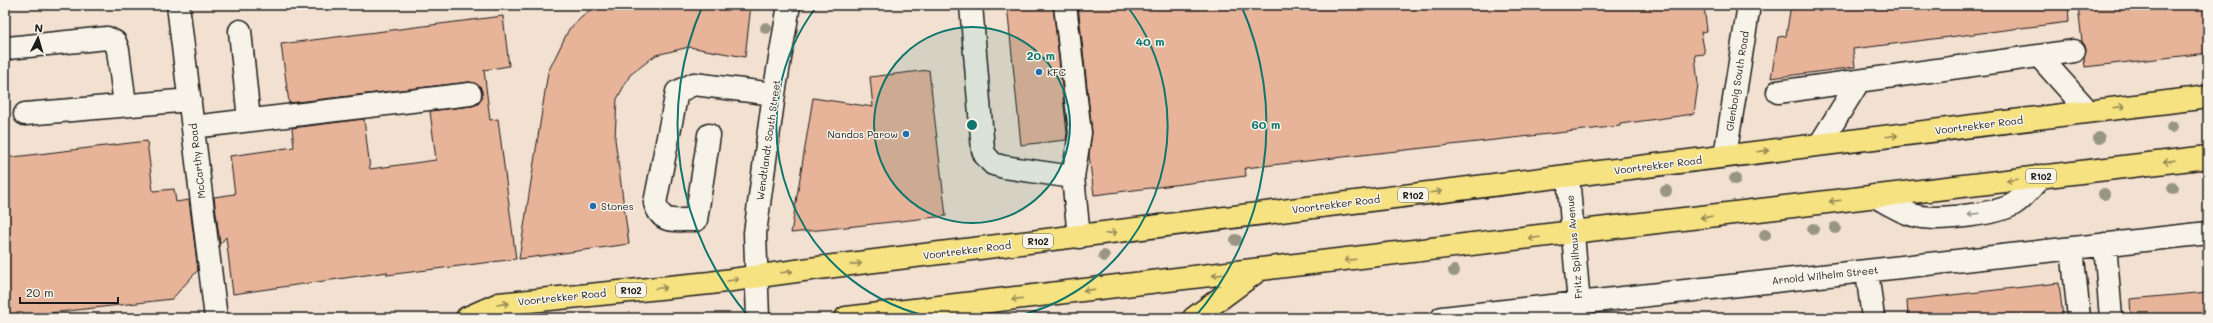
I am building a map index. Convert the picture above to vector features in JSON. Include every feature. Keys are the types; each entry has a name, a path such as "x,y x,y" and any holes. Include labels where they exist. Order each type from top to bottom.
{"main road":[{"name":"Voortrekker Road","path":"467,318 499,304 710,283 756,276 2208,97"},
{"name":"R102","path":"846,318 1257,271 2208,157"},
{"path":"1194,318 1257,271"}],"street":[{"name":"McCarthy Road","path":"178,5 216,318"},
{"name":"Wendtlandt South Street","path":"758,318 755,233 774,94 789,5"},
{"path":"971,5 979,86 982,140 985,155 993,164 1004,167 1073,177"},
{"path":"1065,5 1080,133 1073,177 1079,237"},
{"name":"Glenboig South Road","path":"1725,156 1749,5"},
{"path":"240,31 249,120"},
{"path":"8,48 107,38 114,42 118,50 125,105"},
{"path":"1778,92 2074,51"},
{"path":"2039,56 2088,111"},
{"path":"1820,144 1859,81"},
{"path":"709,134 696,220 665,219 658,214 655,203 677,92 694,84 774,94"},
{"path":"194,127 470,94"},
{"path":"26,114 190,100"},
{"name":"Fritz Spilhaus Avenue","path":"1568,176 1579,310"},
{"path":"1874,196 1921,217 1938,218 1976,214 2000,210 2014,204 2041,176"},
{"name":"Arnold Wilhelm Street","path":"1442,318 1579,310 1867,271 2208,233"},
{"path":"2105,244 2111,318"},
{"path":"2072,248 2079,318"},
{"path":"1867,271 1873,318"}],"building":[{"path":"595,5 751,5 745,57 689,47 656,55 630,75 617,99 615,139 629,244 519,259 548,72 569,29"},
{"name":"KFC","path":"1007,5 1053,5 1067,133 1066,140 1021,145"},
{"path":"1078,5 1704,5 1707,31 1701,32 1705,54 1695,55 1698,84 1694,114 1620,124 1620,126 1245,168 1246,176 1094,195 1089,155 1092,132"},
{"path":"1791,5 2068,5 2069,22 1853,49 1855,67 1771,78 1778,37 1786,36"},
{"path":"2078,5 2208,5 2208,53 2085,67 2084,58 2086,50 2082,42"},
{"path":"503,16 509,66 484,70 490,120 498,119 516,259 387,275 387,272 233,294 226,237 220,244 214,197 235,194 230,156 294,147 292,128 364,119 370,169 436,160 430,111 472,106 478,104 482,99 480,86 469,82 289,103 281,44"},
{"name":"Nandos Parow","path":"929,70 946,216 791,233 813,98 873,107 870,77"},
{"path":"147,141 153,191 174,189 176,202 189,200 198,270 172,299 33,315 33,318 5,318 5,158"},
{"path":"2059,283 2063,318 1908,318 1907,300"},
{"path":"2208,292 2208,318 2131,318 2130,299"}],"place":[{"name":"KFC","path":"1039,72"},
{"name":"Nandos Parow","path":"906,134"},
{"name":"Stones","path":"593,206"}]}
